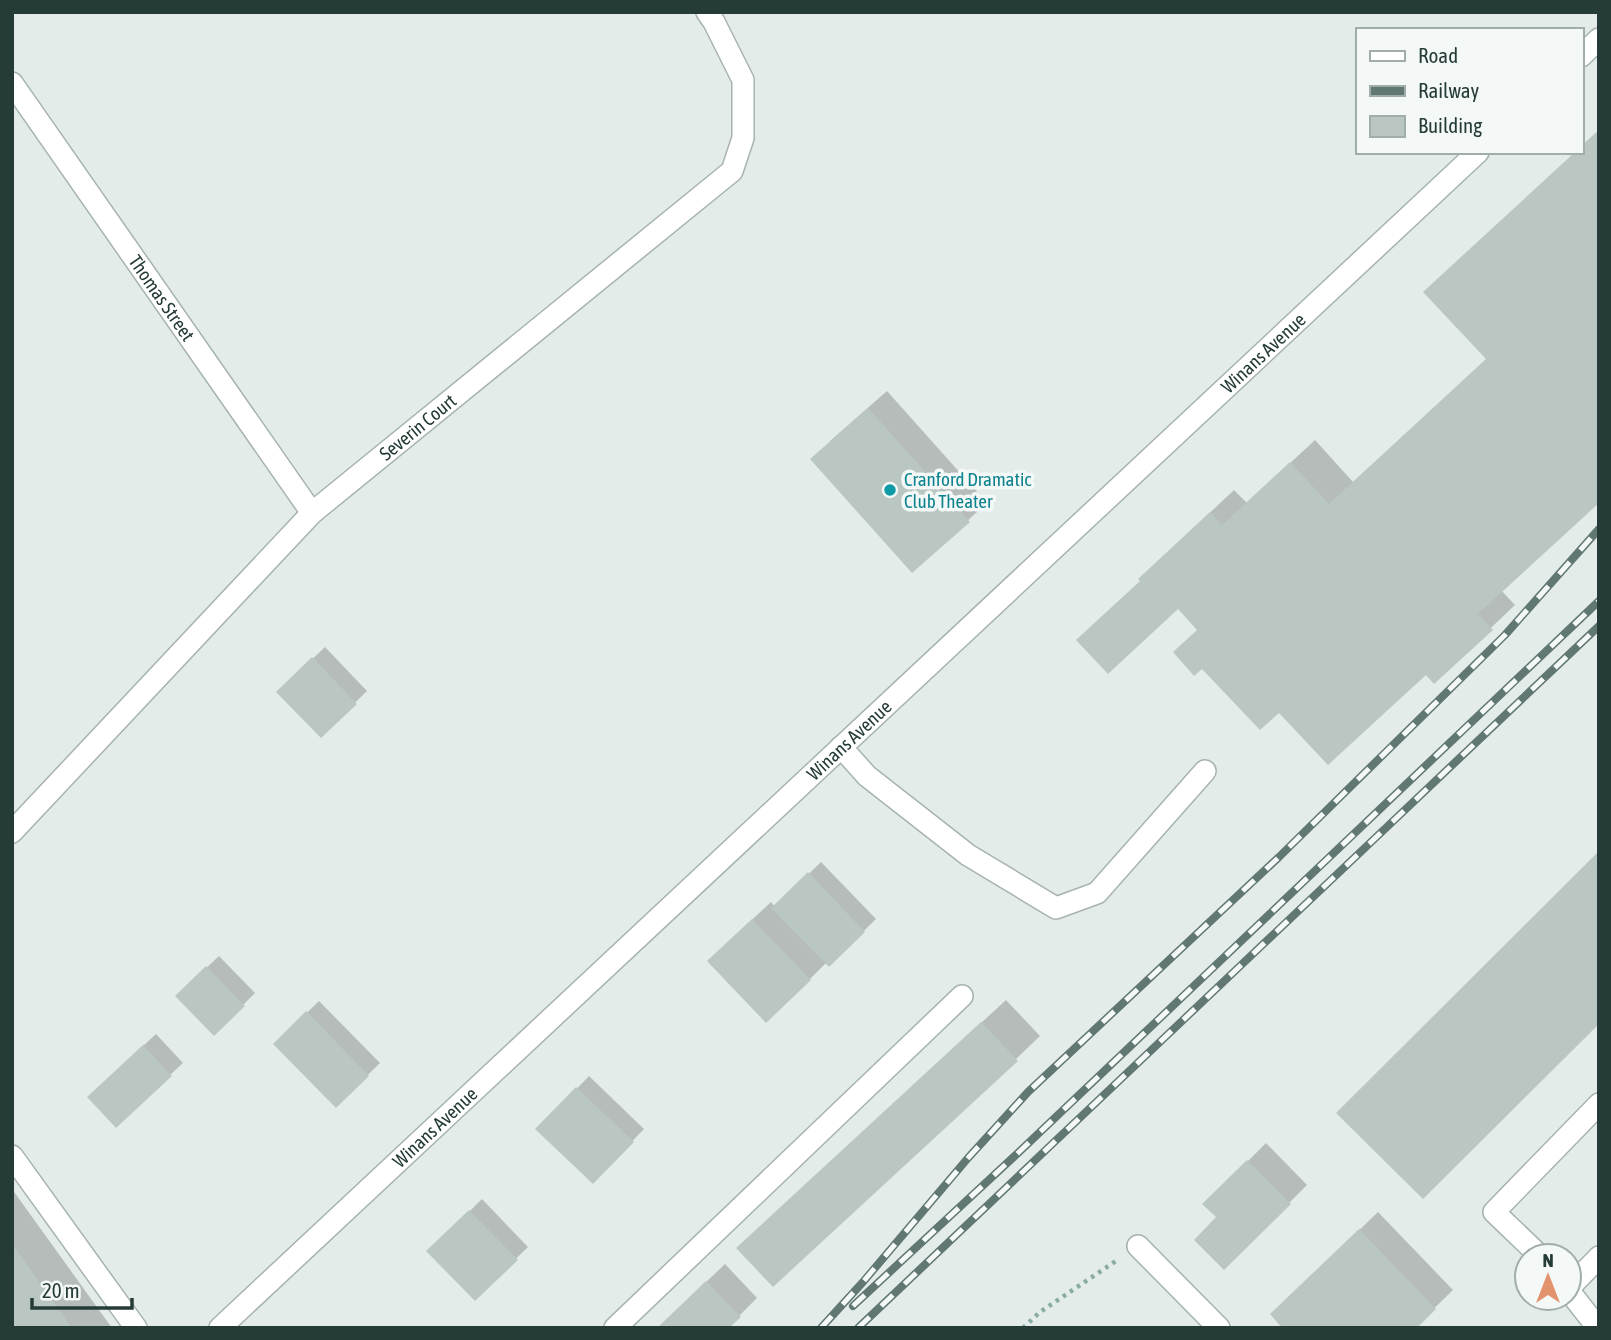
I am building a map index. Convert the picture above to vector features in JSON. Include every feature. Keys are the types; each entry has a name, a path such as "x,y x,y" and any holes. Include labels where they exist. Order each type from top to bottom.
{"street":[{"name":"Severin Court","path":"12,832 312,513 732,171 743,138 743,80 707,12"},
{"path":"1583,54 1599,39"},
{"name":"Thomas Street","path":"12,83 312,513"},
{"name":"Winans Avenue","path":"220,1328 1476,154"},
{"path":"841,747 867,776 968,855 1056,908 1097,893 1205,771"},
{"path":"615,1328 962,996"},
{"path":"1525,1242 1494,1212 1599,1104"},
{"path":"12,1156 136,1328"},
{"path":"1138,1246 1219,1328"},
{"path":"1583,1275 1599,1257"},
{"path":"1583,1308 1598,1328"}],"path":[{"path":"1023,1328 1041,1312 1138,1246"}],"building":[{"path":"1599,130 1599,503 1478,614 1493,630 1434,684 1426,675 1328,765 1279,713 1260,730 1202,669 1194,676 1173,652 1197,630 1178,609 1108,674 1076,640 1210,512 1222,525 1290,462 1329,504 1486,359 1423,292 1573,154 1583,154 1583,144"},
{"name":"Cranford Dramatic Club Theater","path":"868,408 970,522 912,573 810,459"},
{"path":"312,657 357,704 321,738 276,692"},
{"path":"1599,851 1599,1028 1597,1026 1423,1199 1336,1113"},
{"path":"808,872 865,932 829,967 771,908"},
{"path":"752,919 811,980 766,1023 707,961"},
{"path":"206,966 245,1006 214,1036 175,996"},
{"path":"306,1011 369,1076 336,1108 273,1044"},
{"path":"981,1022 1018,1061 773,1287 736,1248"},
{"path":"143,1045 172,1076 116,1128 87,1097"},
{"path":"576,1087 634,1142 593,1184 535,1129"},
{"path":"1247,1160 1291,1204 1224,1270 1194,1240 1216,1217 1202,1204"},
{"path":"469,1210 518,1260 475,1301 426,1251"},
{"path":"1359,1229 1436,1309 1417,1328 1282,1328 1270,1314"},
{"path":"12,1244 72,1328 12,1328"},
{"path":"706,1281 741,1317 729,1328 657,1328"}],"railway":[{"path":"821,1328 1028,1092 1279,857 1505,635 1599,529"},
{"path":"853,1306 1599,601"},
{"path":"858,1328 1599,626"}],"place":[{"name":"Cranford Dramatic Club Theater","path":"890,490"}]}
